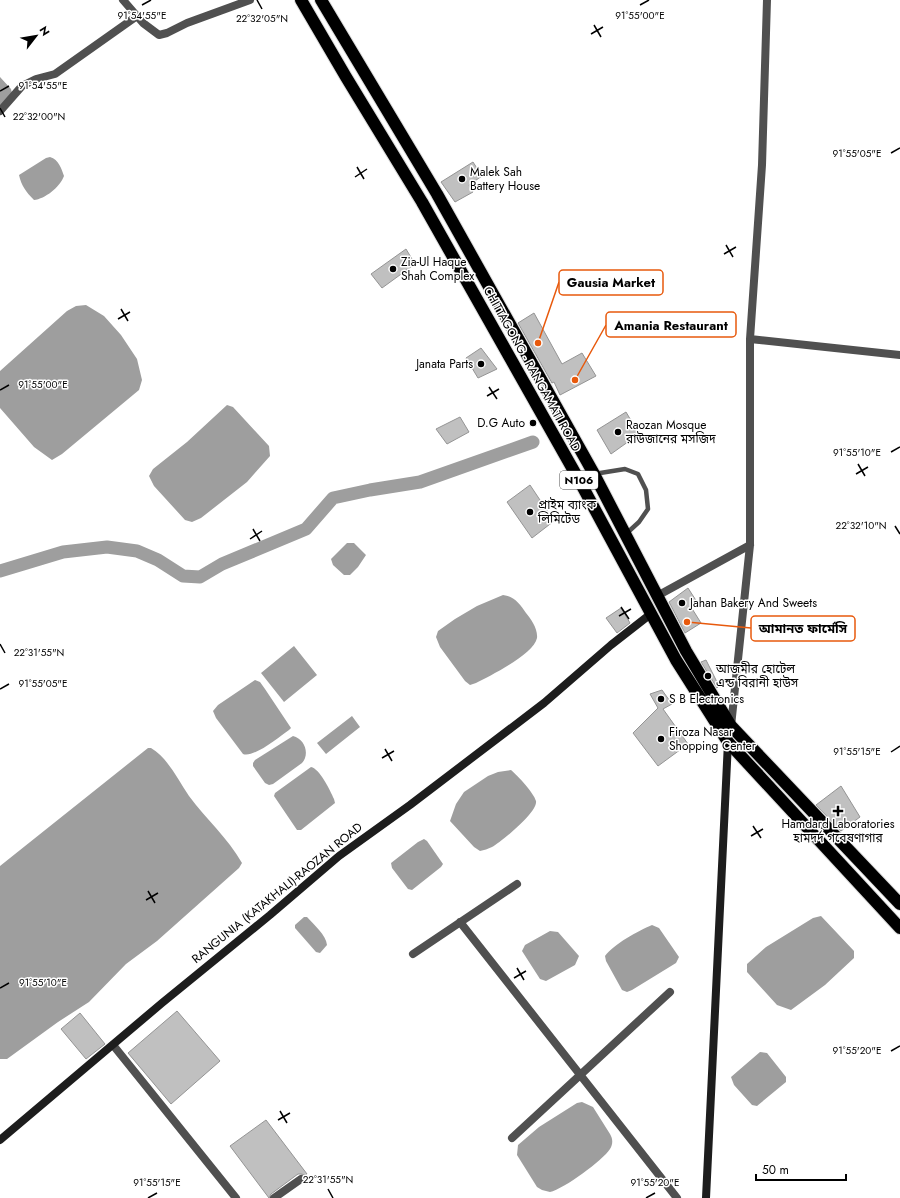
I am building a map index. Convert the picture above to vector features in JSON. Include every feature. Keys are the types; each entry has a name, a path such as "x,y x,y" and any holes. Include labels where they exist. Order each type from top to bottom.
{"highway":[{"name":"CHITTAGONG - RANGAMATI ROAD","path":"301,0 422,202 582,486 652,613 676,660 728,742 900,928"},
{"name":"CHITTAGONG - RANGAMATI ROAD","path":"321,0 437,194 594,474 686,651 731,726 900,904"}],"main road":[{"name":"RANGUNIA (KATAKHALI)-RAOZAN ROAD","path":"0,1140 339,856 410,805 544,703 611,645 652,613"},
{"path":"706,1198 728,742"}],"street":[{"path":"123,0 137,16 159,35 168,33 187,23 250,0"},
{"path":"731,726 750,545 750,339 762,165 767,0"},
{"path":"0,111 22,86 36,79 55,74 137,16"},
{"path":"750,339 900,355"},
{"path":"657,596 750,545"},
{"path":"413,954 517,884"},
{"path":"460,922 677,1198"},
{"path":"512,1138 670,992"},
{"path":"112,1045 236,1198"},
{"path":"274,1198 301,1179"}],"lane":[{"path":"594,474 625,469 638,474 646,490 648,509 626,534"}],"shaded area":[{"path":"0,77 11,89 12,93 0,106"},
{"path":"50,157 58,162 64,176 52,192 34,200 24,188 19,175"},
{"path":"86,305 104,316 121,335 137,359 142,380 139,390 62,454 52,460 34,447 0,408 0,371 67,311 76,306"},
{"path":"227,405 233,407 269,446 270,456 247,482 201,518 192,522 185,520 154,486 149,476 153,469 187,442"},
{"path":"347,543 354,543 366,555 358,567 350,575 344,575 333,565 331,559"},
{"path":"503,595 514,599 530,618 534,624 537,638 528,651 511,664 470,685 465,681 440,647 436,637 438,631 477,606"},
{"path":"294,646 317,675 284,702 261,673"},
{"path":"255,680 260,682 291,728 260,750 253,753 243,754 216,718 213,711 218,705"},
{"path":"352,716 360,727 326,754 317,743"},
{"path":"293,736 301,740 305,747 306,755 302,763 273,784 269,785 265,783 253,766 253,763 255,760"},
{"path":"148,748 151,748 157,752 168,763 189,796 224,837 242,863 239,868 157,941 126,964 89,1002 58,1022 7,1059 0,1059 0,866"},
{"path":"311,767 318,772 324,780 335,803 301,830 297,830 274,796 275,793"},
{"path":"511,770 535,798 535,806 525,819 503,839 492,847 480,851 474,847 450,821 456,804 464,792 488,776 498,772"},
{"path":"424,839 443,864 412,890 408,889 392,868 391,863"},
{"path":"821,916 854,951 854,958 825,985 791,1010 777,1005 747,972 747,964 766,947 813,918"},
{"path":"304,917 307,917 322,934 326,941 327,945 320,953 316,952 295,928 295,925"},
{"path":"652,925 659,928 679,957 676,963 632,990 627,992 622,990 606,961 605,956 620,942"},
{"path":"550,931 558,932 579,956 575,965 546,981 540,979 522,951 525,945"},
{"path":"760,1052 767,1053 786,1077 786,1082 757,1106 752,1105 734,1085 731,1077"},
{"path":"582,1102 593,1107 611,1136 611,1147 600,1160 583,1174 564,1186 550,1192 542,1190 537,1187 517,1155 518,1145 539,1127 577,1103"}],"building":[{"name":"Malek Sah Battery House","path":"473,162 482,176 469,185 473,192 455,202 441,182"},
{"name":"Zia-Ul Haque Shah Complex","path":"406,249 415,264 382,288 371,274"},
{"path":"534,313 562,364 582,353 596,376 560,395 554,382 552,383 518,323"},
{"name":"Janata Parts","path":"481,348 497,369 478,378 466,358"},
{"name":"Raozan Mosque রাউজানের মসজিদ","path":"626,412 639,434 611,454 597,430"},
{"path":"460,417 469,432 447,444 436,429"},
{"name":"প্রাইম ব্যাংক লিমিটেড","path":"530,485 554,521 532,538 507,502"},
{"path":"688,588 697,602 691,607 701,623 685,633 669,602"},
{"path":"621,608 630,623 617,633 606,618"},
{"path":"706,660 719,686 717,688 701,662"},
{"name":"Firoza Nasar Shopping Center","path":"662,690 672,704 663,709 688,744 658,766 633,733 658,708 650,694"},
{"name":"Hamdard Laboratories হামদর্দ গবেষণাগার","path":"841,786 860,817 841,831 816,805"},
{"path":"177,1011 220,1061 171,1104 128,1053"},
{"path":"80,1013 105,1044 86,1059 61,1029"},
{"path":"266,1120 307,1174 298,1174 271,1194 269,1198 230,1146"}],"waterway":[{"path":"0,571 63,552 107,547 137,551 158,560 183,576 200,577 222,564 306,529 333,498 420,482 533,442"}],"place":[{"name":"Malek Sah Battery House","path":"462,179"},
{"name":"Zia-Ul Haque Shah Complex","path":"393,269"},
{"name":"Gausia Market","path":"538,343"},
{"name":"Janata Parts","path":"481,364"},
{"name":"Amania Restaurant","path":"575,380"},
{"name":"D.G Auto","path":"533,423"},
{"name":"Raozan Mosque রাউজানের মসজিদ","path":"618,432"},
{"name":"প্রাইম ব্যাংক লিমিটেড","path":"530,512"},
{"name":"Jahan Bakery And Sweets","path":"682,603"},
{"name":"আমানত ফার্মেসি","path":"687,622"},
{"name":"আজমীর হোটেল এন্ড বিরানী হাউস","path":"708,676"},
{"name":"S B Electronics","path":"661,699"},
{"name":"Firoza Nasar Shopping Center","path":"661,739"},
{"name":"Hamdard Laboratories হামদর্দ গবেষণাগার","path":"838,811"}]}
